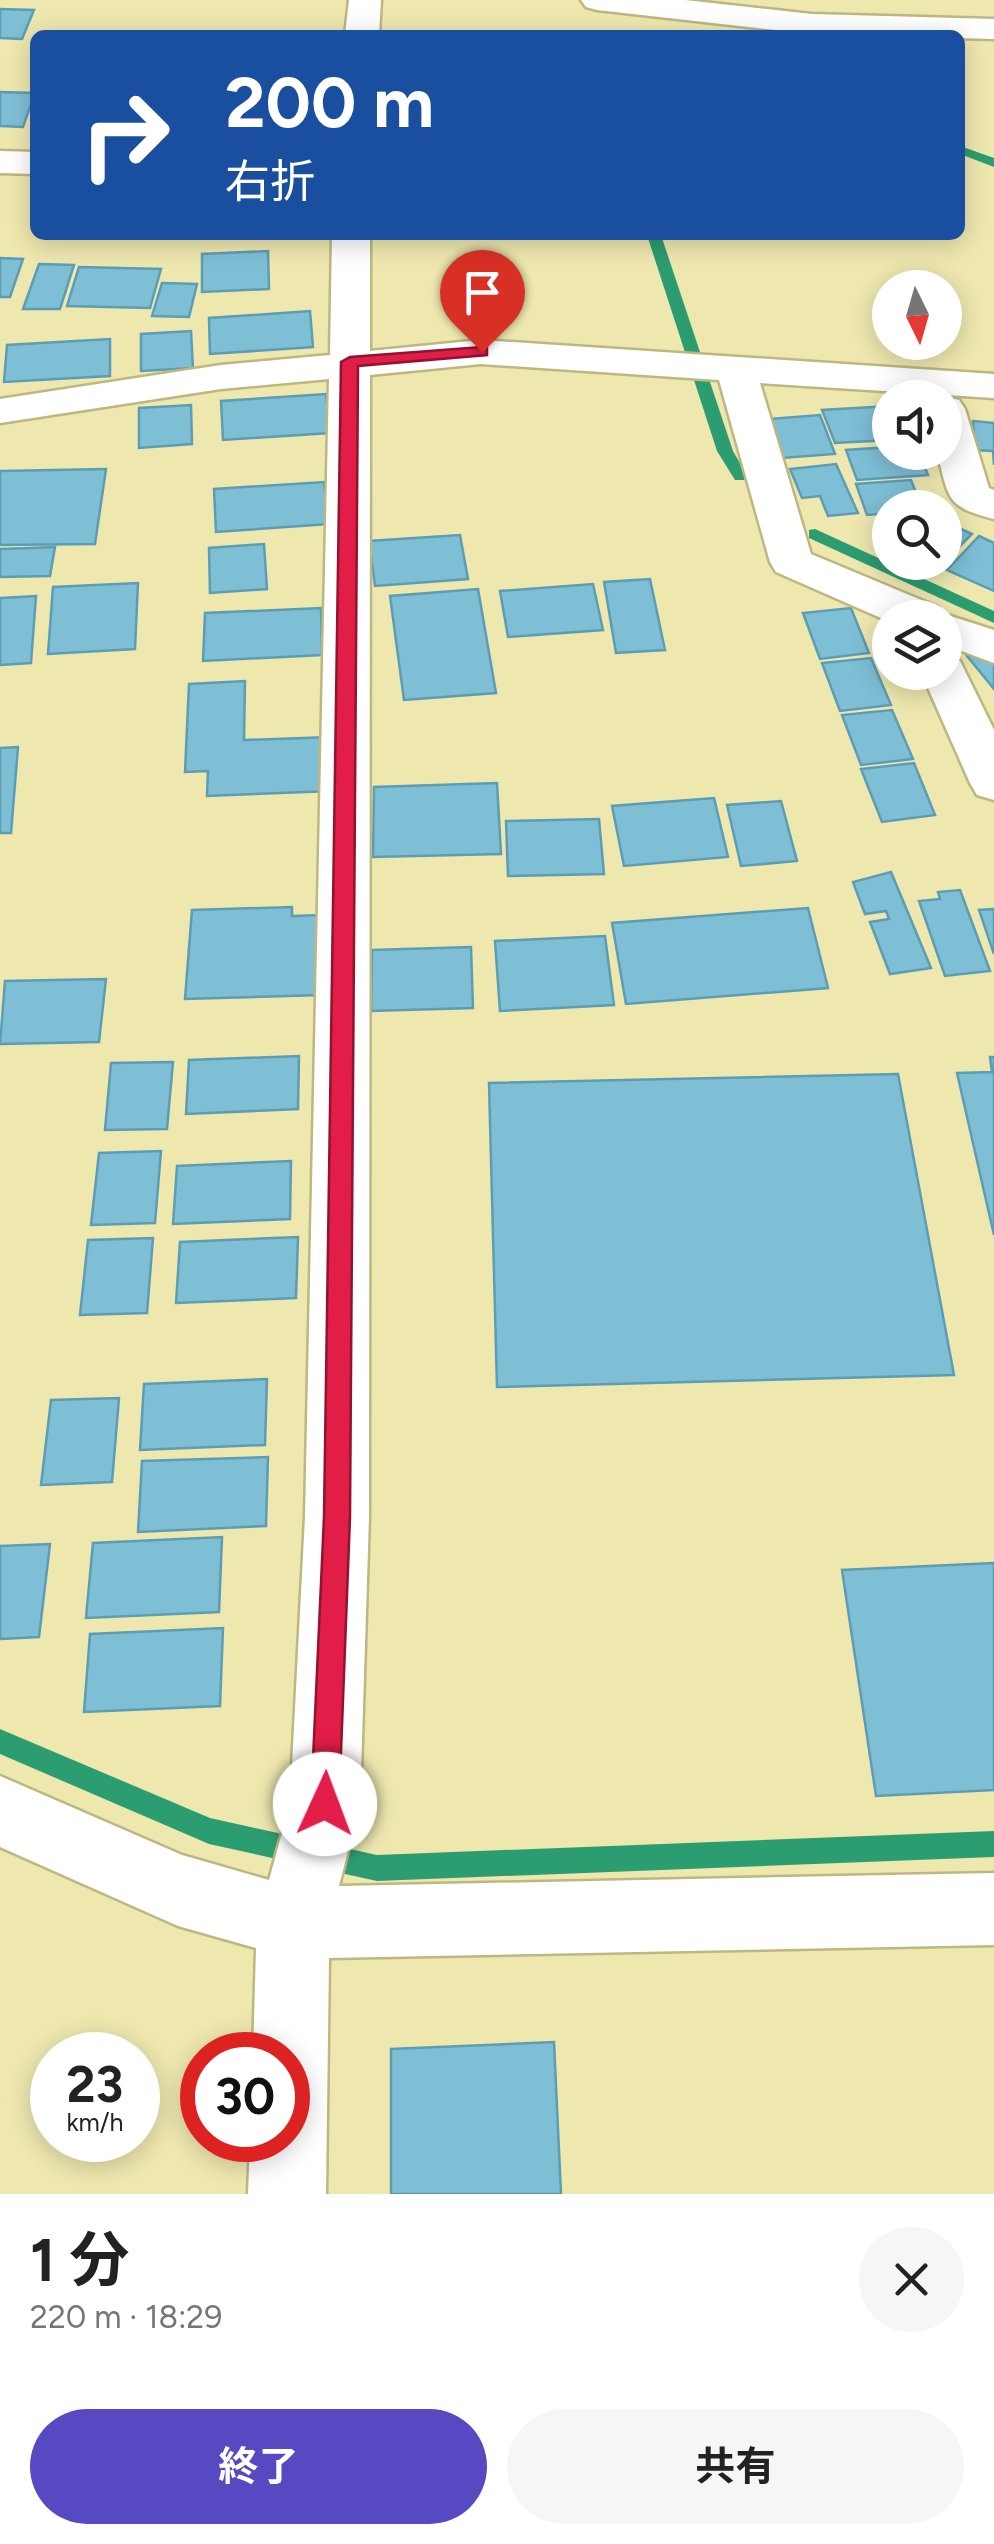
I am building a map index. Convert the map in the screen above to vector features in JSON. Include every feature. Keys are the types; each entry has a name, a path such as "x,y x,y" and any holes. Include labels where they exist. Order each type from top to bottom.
{"street":[{"path":"362,30 365,0"},
{"path":"598,0 812,24 994,28"},
{"path":"0,162 30,163"},
{"path":"287,2194 293,1924 325,1804 337,1517 350,240"},
{"path":"0,411 350,362 482,352 727,370 872,388"},
{"path":"727,370 792,562 880,600"},
{"path":"962,392 994,386"},
{"path":"962,468 970,496 994,506"},
{"path":"962,635 994,648"},
{"path":"952,690 994,783"},
{"path":"0,1811 178,1890 293,1924 994,1909"}],"building":[{"path":"0,9 34,10 22,39 0,38"},
{"path":"0,92 30,93 23,127 0,126"},
{"path":"268,251 269,289 202,292 202,254"},
{"path":"0,258 23,259 10,297 0,297"},
{"path":"39,264 74,265 60,309 23,309"},
{"path":"79,267 161,269 150,308 67,306"},
{"path":"162,283 197,284 189,317 152,316"},
{"path":"310,311 313,347 210,354 209,318"},
{"path":"191,331 193,368 141,371 141,334"},
{"path":"110,339 110,376 4,382 7,345"},
{"path":"326,394 330,433 223,440 221,401"},
{"path":"191,405 192,444 139,448 139,408"},
{"path":"872,407 872,441 835,443 822,410"},
{"path":"820,415 835,454 782,458 768,419"},
{"path":"973,421 994,423 994,465 993,451 974,450"},
{"path":"872,448 872,470 926,470 928,475 857,480 846,450"},
{"path":"836,464 858,513 828,516 820,496 802,498 790,469"},
{"path":"106,469 95,544 0,545 0,471"},
{"path":"911,480 915,490 872,490 872,515 867,515 856,484"},
{"path":"324,482 328,524 216,532 214,489"},
{"path":"962,530 972,534 962,544"},
{"path":"460,535 468,579 375,586 369,541"},
{"path":"979,536 994,543 994,591 962,577 962,554"},
{"path":"264,544 267,589 210,593 209,548"},
{"path":"55,547 50,576 0,577 0,549"},
{"path":"650,579 665,650 616,653 604,582"},
{"path":"138,583 135,649 48,654 53,587"},
{"path":"593,584 603,630 508,637 500,591"},
{"path":"478,589 496,693 404,700 390,596"},
{"path":"36,596 31,663 0,665 0,598"},
{"path":"321,608 322,655 203,661 205,613"},
{"path":"851,608 869,653 820,659 803,613"},
{"path":"985,651 994,656 994,689 967,656"},
{"path":"871,658 872,690 885,690 891,705 840,711 822,663"},
{"path":"245,681 244,740 330,737 331,791 207,796 208,771 185,772 189,684"},
{"path":"892,710 913,759 861,765 842,715"},
{"path":"18,747 11,833 0,833 0,748"},
{"path":"914,763 935,815 882,822 861,769"},
{"path":"497,783 501,854 373,857 374,787"},
{"path":"714,798 728,857 624,866 612,806"},
{"path":"781,801 797,861 741,866 727,805"},
{"path":"599,819 604,874 508,876 506,821"},
{"path":"891,872 931,968 890,974 870,922 889,919 886,911 865,914 853,882"},
{"path":"960,890 990,971 945,976 919,901 940,899 938,892"},
{"path":"292,907 292,916 322,915 321,995 185,999 192,910"},
{"path":"808,908 828,988 626,1004 612,923"},
{"path":"994,909 994,954 979,910"},
{"path":"605,936 614,1005 500,1011 495,941"},
{"path":"471,947 473,1008 371,1011 372,950"},
{"path":"106,979 99,1042 0,1044 5,981"},
{"path":"299,1056 298,1109 186,1114 189,1060"},
{"path":"990,1057 994,1057 994,1235 957,1073 992,1072"},
{"path":"173,1062 167,1129 105,1130 111,1063"},
{"path":"898,1074 954,1375 497,1387 489,1083"},
{"path":"161,1151 155,1223 91,1225 99,1153"},
{"path":"291,1161 290,1219 173,1224 177,1166"},
{"path":"298,1237 296,1298 176,1303 180,1242"},
{"path":"153,1238 147,1313 80,1315 88,1240"},
{"path":"267,1379 265,1445 140,1450 144,1384"},
{"path":"119,1398 112,1482 41,1485 51,1400"},
{"path":"268,1457 266,1526 138,1532 142,1461"},
{"path":"222,1537 219,1612 86,1618 93,1543"},
{"path":"50,1544 39,1637 0,1639 0,1546"},
{"path":"994,1563 994,1790 876,1796 842,1570"},
{"path":"223,1628 220,1706 84,1712 90,1634"},
{"path":"554,2042 561,2194 391,2194 391,2049"}],"waterway":[{"path":"965,152 994,163"},
{"path":"656,240 725,451 740,477"},
{"path":"815,534 994,618"},
{"path":"0,1741 209,1831 377,1868 994,1844"}],"route":[{"path":"325,1804 337,1517 350,362 482,352"}]}
